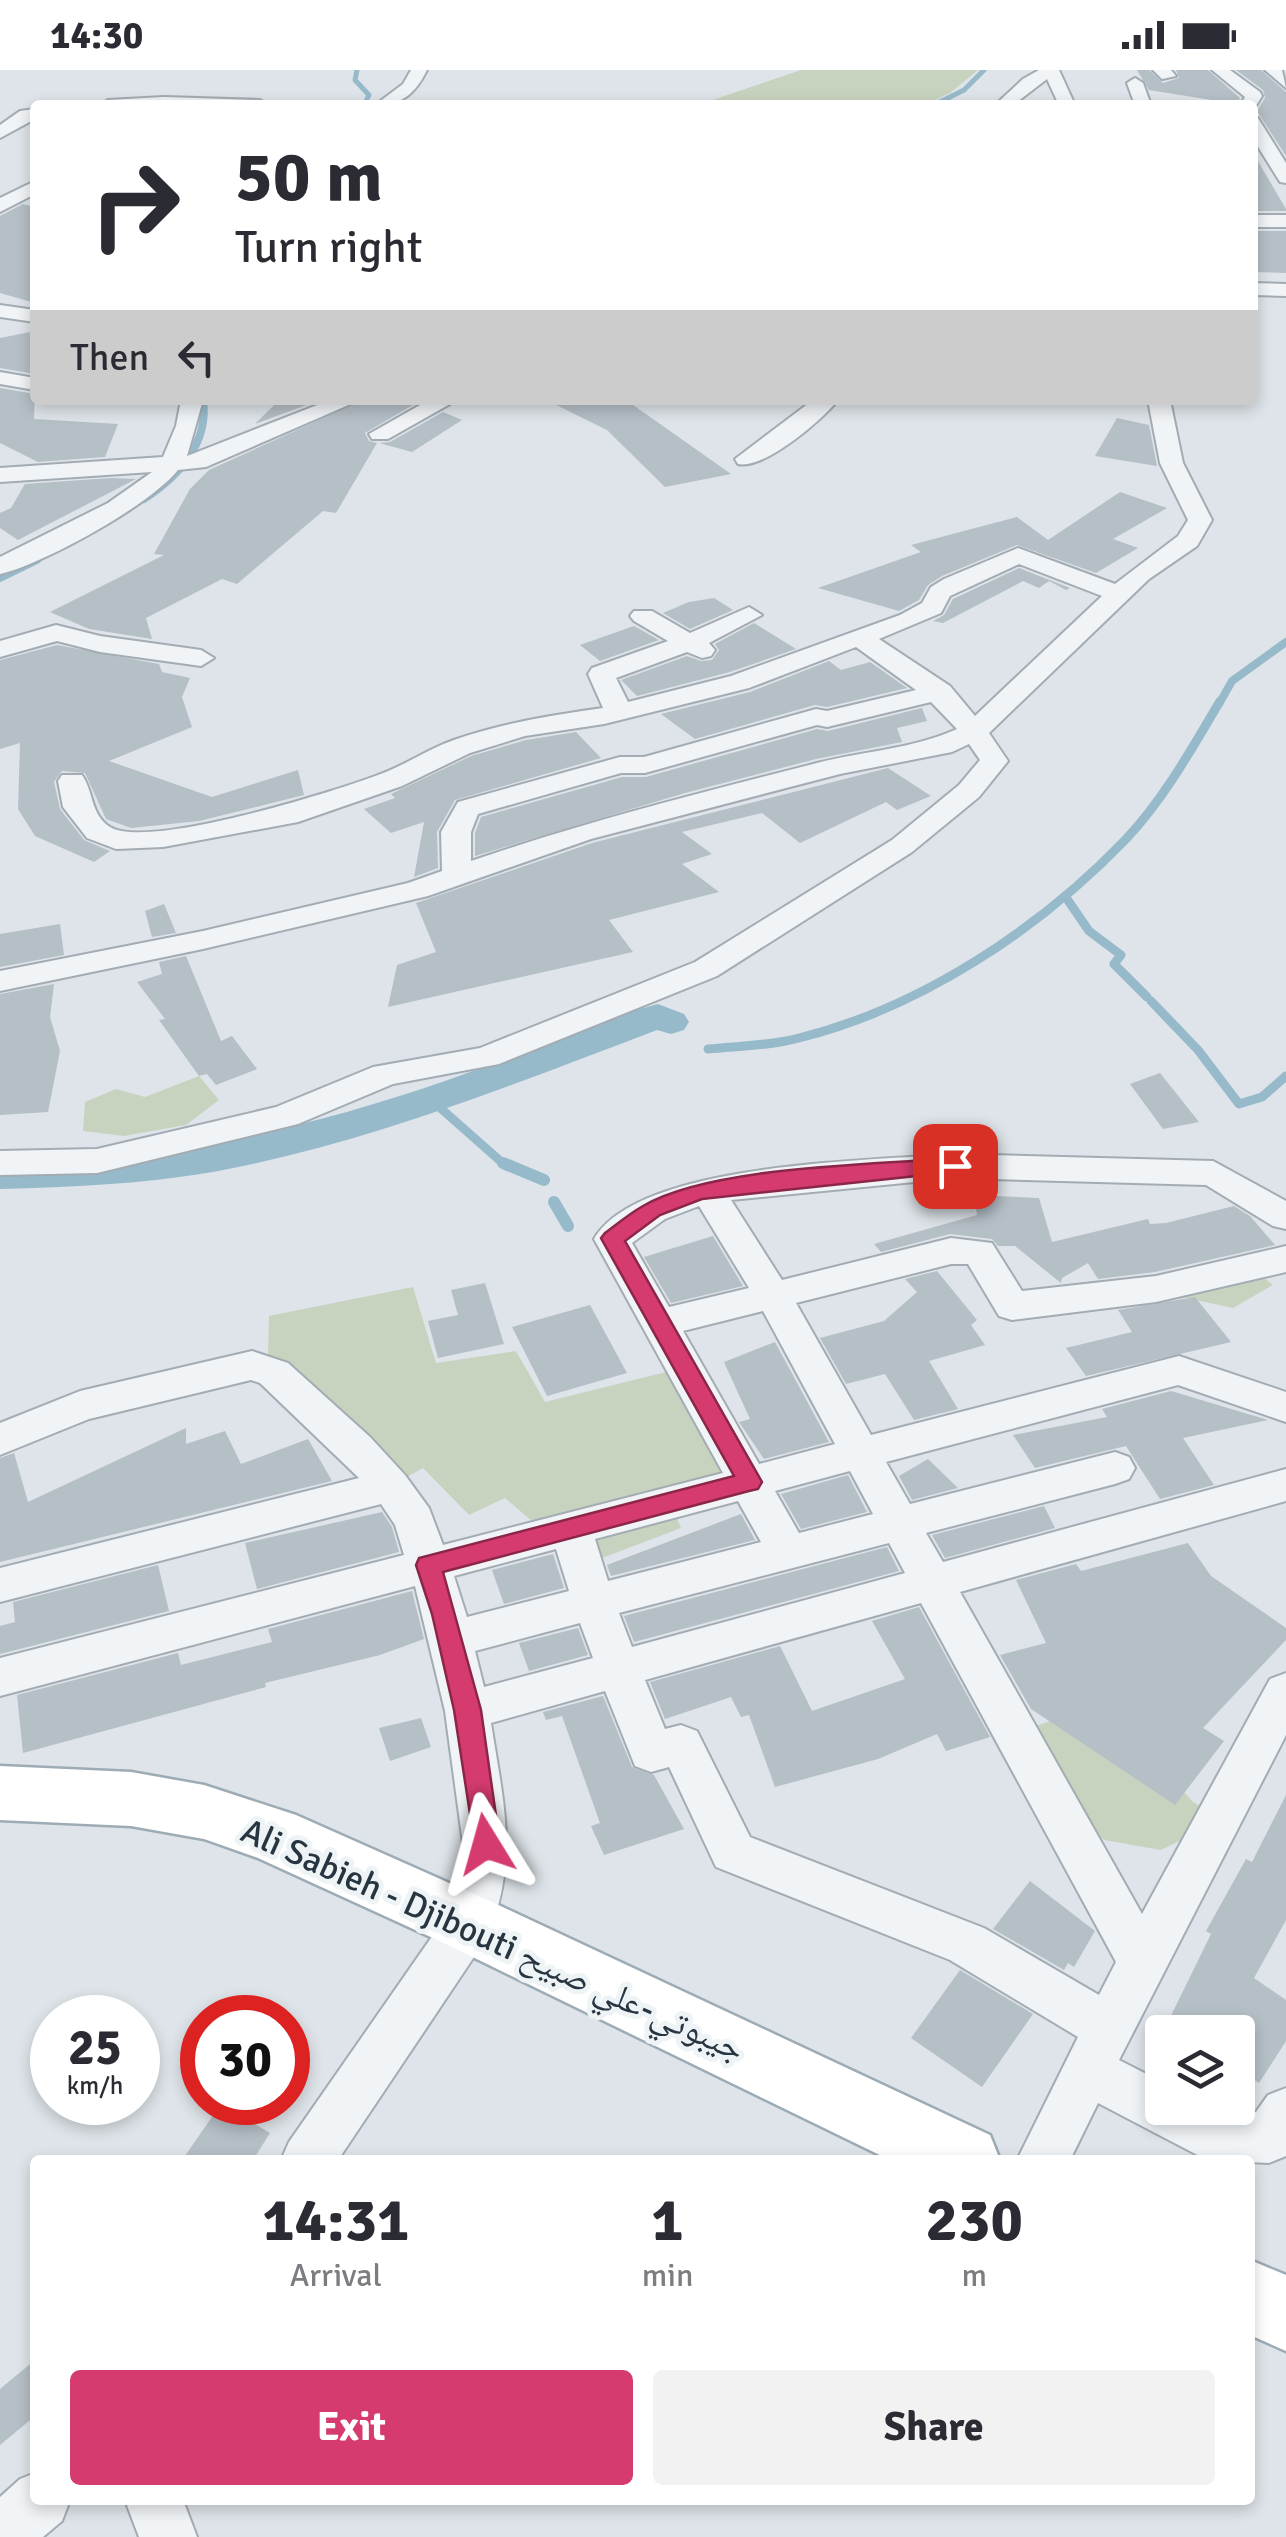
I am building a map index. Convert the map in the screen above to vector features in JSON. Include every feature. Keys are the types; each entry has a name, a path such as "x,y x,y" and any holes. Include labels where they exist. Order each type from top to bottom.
{"main road":[{"name":"Ali Sabieh - Djibouti جيبوتي-علي صبيح","path":"0,1793 131,1799 204,1812 274,1835 469,1922 955,2155"},
{"path":"1255,2298 1286,2314"}],"street":[{"path":"390,100 410,87 420,70"},
{"path":"1014,100 1051,70 1065,100"},
{"path":"1220,70 1248,88 1254,96 1251,100"},
{"path":"1274,70 1286,83"},
{"path":"1134,83 1140,100"},
{"path":"177,100 204,98"},
{"path":"0,136 30,115"},
{"path":"1258,131 1286,136"},
{"path":"1258,135 1283,168"},
{"path":"0,136 22,144"},
{"path":"1258,163 1283,168"},
{"path":"0,206 30,189"},
{"path":"1258,221 1286,221"},
{"path":"1258,289 1286,290"},
{"path":"0,311 30,315"},
{"path":"0,378 30,383"},
{"path":"0,567 132,498 170,464 190,422 192,405"},
{"path":"3,487 31,470 198,462 337,405"},
{"path":"380,434 436,405"},
{"path":"746,459 821,405"},
{"path":"0,981 218,937 417,890 581,834 838,766 942,746 974,731 1120,594 1188,541 1200,520 1176,480 1166,451 1160,405"},
{"path":"72,781 77,807 97,832 116,840 163,838 288,816 392,780 460,748 521,728 619,712 740,682 784,663 861,639 932,608 940,592 952,584 1018,555 1120,594"},
{"path":"619,712 601,674 689,643 750,615"},
{"path":"643,616 728,664 740,682"},
{"path":"0,649 56,632 100,644 201,658"},
{"path":"0,1163 96,1161 286,1116 385,1075 487,1058 706,969 902,846 969,791 994,762 974,731 940,692 861,639"},
{"path":"458,876 453,840 457,822 468,808 620,764 645,765 816,717 827,719 940,692"},
{"path":"788,1552 612,1238 652,1210 708,1192 768,1182 955,1166 1214,1173 1283,1212"},
{"path":"708,1192 773,1295 1142,1961"},
{"path":"662,1323 951,1251 979,1252 1012,1306 1156,1288 1286,1259"},
{"path":"0,1440 80,1406 252,1365 274,1373 391,1486 414,1520 468,1710 486,1844 469,1922 310,2155"},
{"path":"0,1677 1178,1370 1286,1406"},
{"path":"450,1638 1116,1468"},
{"path":"468,1710 1286,1485"},
{"path":"0,1585 391,1486"},
{"path":"571,1528 593,1602 651,1752 681,1745 733,1852 968,1944 1098,2049 1219,2139 1268,2137 1286,2114"},
{"path":"1045,2155 1142,1961 1286,1692"},
{"path":"0,2536 35,2505"},
{"path":"156,2505 168,2537"}],"green space":[{"path":"801,70 978,70 935,100 713,100"},
{"path":"199,1076 219,1100 186,1125 124,1136 83,1131 85,1102 116,1089 145,1097"},
{"path":"1245,1263 1273,1285 1233,1308 1182,1297 1166,1281 1191,1267"},
{"path":"413,1287 436,1363 516,1351 545,1402 678,1369 736,1477 668,1497 681,1528 589,1563 505,1498 469,1515 423,1468 398,1482 268,1356 269,1316"},
{"path":"1104,1703 1193,1802 1209,1811 1197,1832 1161,1850 1104,1840 1067,1807 1021,1731"}],"building":[{"path":"1137,70 1149,70 1163,83 1179,78 1176,70 1208,70 1240,98 1212,100 1149,90"},
{"path":"1236,70 1261,70 1286,92 1286,156 1258,113 1265,98 1263,90"},
{"path":"1258,161 1286,209 1258,211"},
{"path":"23,204 30,206 30,302 0,293 0,216"},
{"path":"1258,231 1286,231 1286,273 1258,272"},
{"path":"30,332 30,373 0,368 0,338"},
{"path":"0,388 30,393 34,419 118,424 105,457 38,462 0,443"},
{"path":"274,405 306,405 255,424"},
{"path":"352,405 413,405 365,433 369,441 377,443 336,513 323,511 237,584 222,579 146,618 152,639 89,629 50,612 164,555 154,554 190,489 209,470"},
{"path":"556,405 633,405 731,474 665,487 607,430"},
{"path":"443,412 462,420 412,452 379,443 390,442"},
{"path":"1117,418 1149,425 1157,466 1095,456"},
{"path":"136,479 18,540 0,528 0,513 11,508 25,484"},
{"path":"1120,492 1167,508 1113,539 1138,548 1096,573 1017,545 942,576 928,585 919,600 899,611 818,588 921,552 911,545 1017,517 1048,540"},
{"path":"1019,568 1070,588 1066,590 1049,581 1039,588 1023,581 943,623 933,621 944,615 953,599"},
{"path":"714,598 733,610 690,629 663,613 689,602"},
{"path":"754,623 796,649 730,672 637,696 621,680 687,656 712,660 719,650 715,644"},
{"path":"634,626 659,640 600,661 580,645"},
{"path":"57,645 159,664 162,672 190,678 182,697 192,727 109,761 212,797 298,770 304,795 199,821 131,828 106,819 85,773 62,771 54,782 60,809 84,840 110,851 94,862 35,836 18,809 20,743 0,749 0,660"},
{"path":"829,661 841,670 870,662 907,688 827,707 815,705 695,739 661,714 750,692"},
{"path":"922,708 927,721 897,728 902,742 816,759 685,793 475,856 475,833 481,817 622,777 646,777 817,729 828,731"},
{"path":"576,732 601,758 455,800 437,832 438,868 414,877 424,822 391,833 364,809 395,798 391,794 471,756 526,740"},
{"path":"888,768 931,796 897,810 886,802 800,843 762,813 682,832 712,854 682,864 719,892 609,920 633,952 388,1007 397,965 436,952 416,903 592,843"},
{"path":"164,904 176,933 152,937 145,911"},
{"path":"60,924 64,955 0,967 0,934"},
{"path":"186,956 221,1041 232,1036 257,1069 216,1085 207,1074 199,1076 159,1020 165,1019 137,982 162,974 159,962"},
{"path":"54,984 50,1017 60,1051 48,1112 0,1115 0,994"},
{"path":"1160,1073 1199,1122 1163,1129 1130,1084"},
{"path":"974,1195 1039,1198 1052,1242 1148,1219 1150,1224 1166,1223 1234,1206 1250,1216 1275,1245 1155,1272 1098,1279 1088,1263 1062,1278 1061,1283 1015,1246 998,1246 992,1239 950,1234 881,1252 874,1244 977,1215"},
{"path":"713,1236 743,1286 671,1303 644,1257"},
{"path":"937,1271 977,1320 971,1325 985,1345 929,1361 958,1409 914,1420 885,1374 846,1384 820,1338 884,1321 917,1292 905,1279"},
{"path":"485,1283 504,1344 438,1358 428,1321 458,1315 451,1290"},
{"path":"1195,1297 1231,1342 1086,1376 1066,1348 1132,1332 1118,1310"},
{"path":"590,1305 627,1373 547,1396 512,1327"},
{"path":"775,1342 829,1442 764,1459 739,1422 750,1419 724,1362"},
{"path":"1171,1391 1268,1420 1183,1438 1214,1485 1160,1499 1126,1446 1035,1468 1013,1435 1107,1417 1102,1409"},
{"path":"186,1428 186,1444 225,1431 241,1464 308,1439 332,1481 0,1562 0,1458 14,1453 28,1502"},
{"path":"928,1459 958,1488 912,1500 899,1476"},
{"path":"848,1475 867,1512 801,1529 781,1494"},
{"path":"1044,1506 1055,1528 945,1558 932,1535"},
{"path":"382,1512 392,1527 399,1552 257,1589 245,1543"},
{"path":"741,1514 755,1540 611,1576 607,1565"},
{"path":"1188,1543 1211,1576 1286,1628 1286,1640 1203,1728 1224,1741 1175,1805 1031,1709 1000,1655 1046,1643 1016,1580 1076,1564 1081,1571"},
{"path":"887,1547 899,1571 634,1642 624,1616"},
{"path":"553,1554 564,1588 504,1604 492,1570"},
{"path":"158,1565 169,1611 0,1654 0,1626 15,1622 13,1602"},
{"path":"412,1591 424,1639 380,1655 265,1683 266,1687 23,1753 17,1695 178,1653 181,1665 272,1642 268,1629"},
{"path":"919,1607 990,1737 946,1751 937,1734 878,1759 775,1787 749,1715 741,1717 731,1697 665,1719 650,1682 780,1646 812,1711 905,1679 872,1621"},
{"path":"578,1628 588,1655 529,1671 519,1643"},
{"path":"603,1696 632,1767 654,1775 684,1829 604,1855 591,1826 600,1823 562,1716 546,1720 543,1712"},
{"path":"421,1718 431,1747 390,1761 379,1728"},
{"path":"1286,1795 1286,1920 1254,1978 1286,2000 1286,2041 1259,2083 1255,2080 1255,2015 1171,2015 1211,1934 1206,1931 1246,1859 1252,1862"},
{"path":"1030,1881 1095,1931 1074,1967 1068,1963 1064,1970 993,1929"},
{"path":"960,1970 1033,2014 982,2087 911,2038"},
{"path":"206,2125 256,2125 270,2133 256,2155 185,2155"},
{"path":"30,2364 30,2420 0,2445 0,2389"}],"waterway":[{"path":"357,70 355,80 369,95 366,100"},
{"path":"944,100 964,90 984,70"},
{"path":"144,499 169,480 189,457 201,430 203,405"},
{"path":"0,578 37,560"},
{"path":"1219,704 1232,681 1286,642"},
{"path":"1065,896 1140,824 1177,773 1220,701"},
{"path":"708,1049 788,1041 889,1007 976,961 1065,896"},
{"path":"1065,896 1089,931 1121,955 1114,964 1147,997"},
{"path":"1151,1001 1198,1050 1239,1104 1262,1097 1286,1076"},
{"path":"0,1175 122,1170 244,1152 402,1109 658,1016 671,1022"},
{"path":"429,1098 506,1166"},
{"path":"503,1163 544,1180"},
{"path":"554,1202 568,1226"}],"route":[{"path":"486,1844 468,1710 445,1614 428,1565 749,1482 612,1238 652,1210 699,1192 955,1166"}]}
